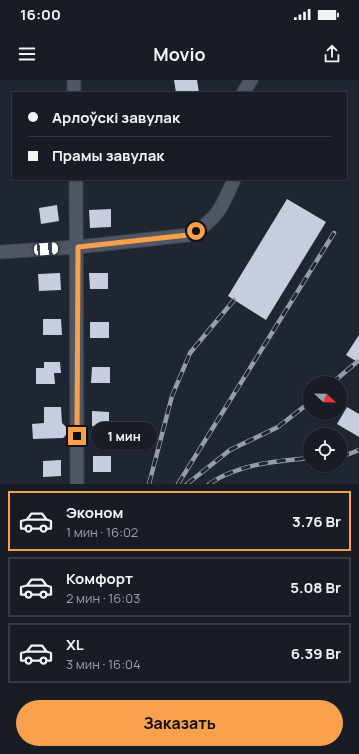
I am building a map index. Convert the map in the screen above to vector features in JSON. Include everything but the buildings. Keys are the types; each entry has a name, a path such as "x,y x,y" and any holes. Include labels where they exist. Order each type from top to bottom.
{"street":[{"path":"74,80 74,92"},
{"path":"238,80 242,92"},
{"path":"243,92 251,80"},
{"path":"76,180 78,247 77,484"},
{"path":"0,252 78,247 188,235 203,228 222,207 234,180"}],"railway":[{"path":"178,484 334,233"},
{"path":"149,484 172,396 190,353 234,300"},
{"path":"340,376 357,362"},
{"path":"187,484 230,450 278,427 303,407"},
{"path":"347,454 359,450"},
{"path":"209,484 220,477 245,468 271,462 303,459"}],"route":[{"path":"77,436 78,247 188,235 196,231"}]}
